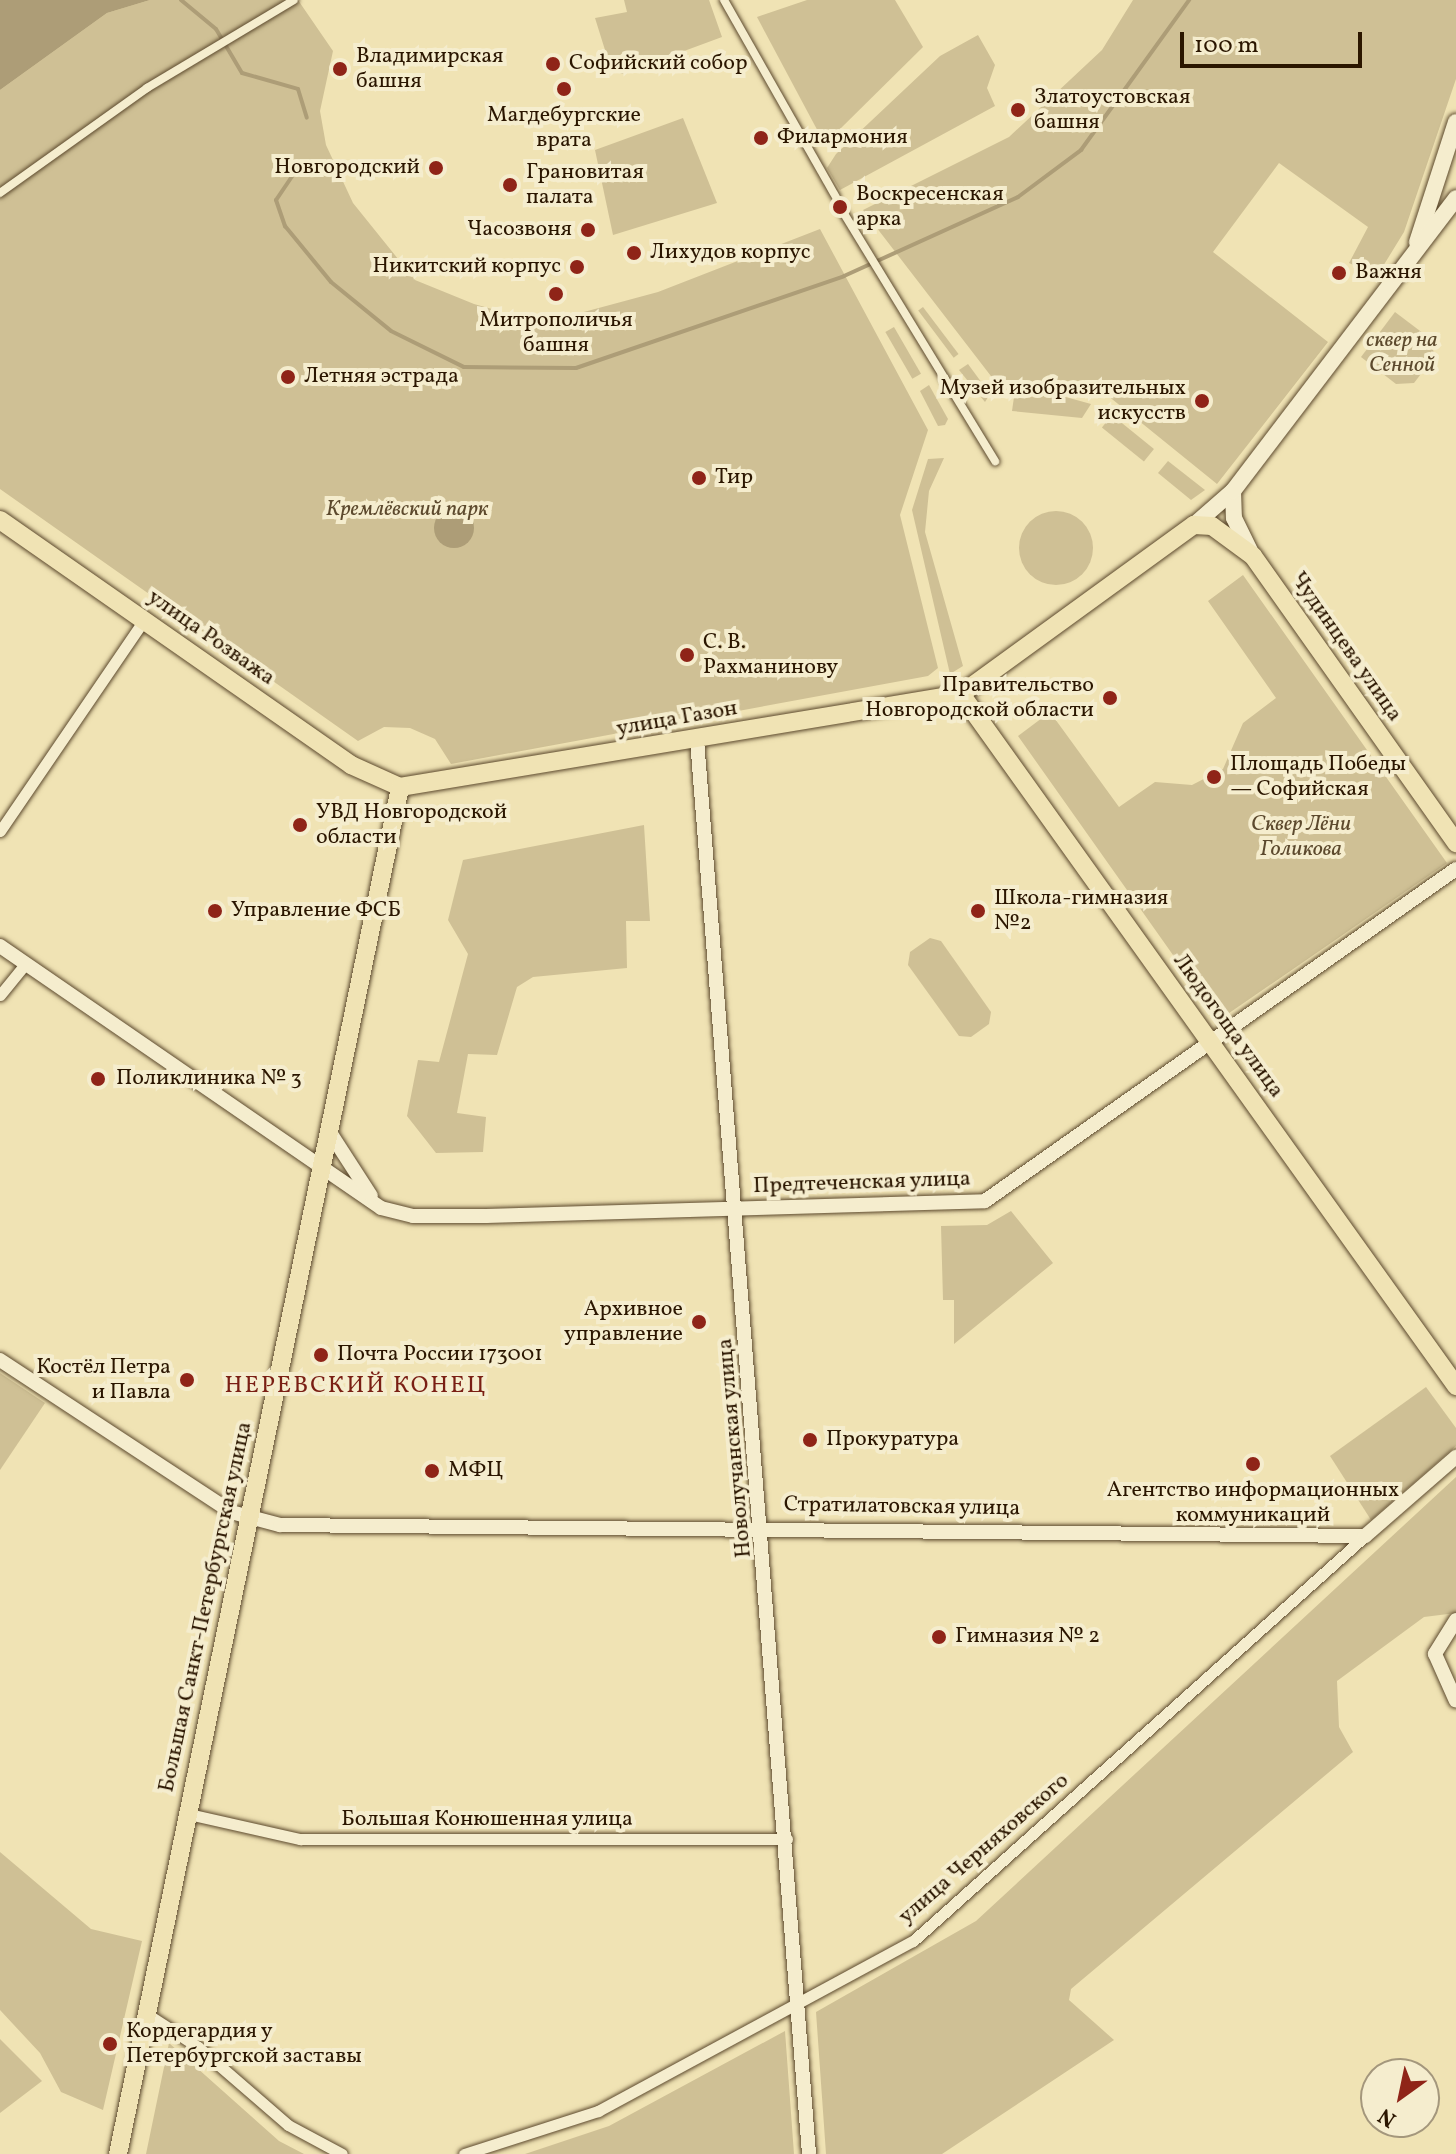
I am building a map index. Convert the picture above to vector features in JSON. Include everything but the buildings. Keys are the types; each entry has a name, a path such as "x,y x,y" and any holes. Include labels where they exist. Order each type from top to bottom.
{"main road":[{"path":"1407,261 1456,122"},
{"path":"1450,144 1456,175"},
{"path":"961,694 1194,525 1233,491 1456,198"},
{"name":"Чудинцева улица","path":"1233,491 1234,518 1253,556 1456,843"},
{"name":"улица Розважа","path":"0,520 351,765 400,787"},
{"name":"Чудинцева улица","path":"1194,525 1220,529 1253,556"},
{"name":"улица Газон","path":"400,787 961,694"},
{"name":"Людогоща улица","path":"961,694 1456,1386"},
{"name":"Большая Санкт-Петербургская улица","path":"118,2154 400,787"}],"street":[{"path":"0,193 147,88 234,41 294,0"},
{"path":"724,0 836,197"},
{"path":"840,207 995,461"},
{"path":"0,831 144,620"},
{"name":"Новолучанская улица","path":"697,740 764,1527 809,2154"},
{"name":"Предтеченская улица","path":"0,946 381,1208 413,1216 985,1201 1456,869"},
{"path":"0,995 26,963"},
{"path":"329,1131 381,1208"},
{"path":"0,1360 248,1519"},
{"name":"улица Черняховского","path":"464,2154 598,2111 797,2008 913,1941 1456,1457"},
{"name":"Стратилатовская улица","path":"248,1519 1365,1536"},
{"path":"1456,1620 1435,1654 1456,1701"},
{"name":"Большая Конюшенная улица","path":"189,1814 300,1839 787,1839"},
{"path":"147,2014 198,2047 288,2125 342,2154"}],"green space":[{"name":"Кремлёвский парк","path":"150,0 298,0 333,51 320,111 326,145 353,203 415,280 474,304 543,323 658,292 820,229 928,430 900,515 938,668 928,676 451,764 435,739 410,728 384,727 358,741 0,489 0,90 107,13"},
{"path":"624,0 709,0 722,37 622,74 610,66 595,18 627,12"},
{"path":"807,0 895,0 923,47 837,132 821,137 757,17"},
{"path":"1133,0 1456,0 1456,79 1404,232 1377,276 1349,263 1368,227 1279,163 1213,252 1328,342 1217,484 1107,395 1035,384 1004,393 863,210 1009,137 1102,50"},
{"path":"978,35 995,65 987,88 995,106 840,190 827,168 836,154 940,56"},
{"path":"683,118 717,203 613,235 595,150"},
{"path":"923,307 959,354 954,358 918,311"},
{"name":"сквер на Сенной","path":"1395,312 1432,340 1434,357 1414,383 1396,384 1361,357"},
{"path":"894,327 921,374 912,379 885,332"},
{"path":"968,364 990,394 985,402 959,370"},
{"path":"929,385 948,419 945,425 938,426 920,391"},
{"path":"1037,394 1062,396 1091,404 1082,418 1012,411 1014,397"},
{"path":"1112,415 1154,449 1144,461 1102,427"},
{"path":"944,458 929,491 925,532 963,666 950,674 912,510 928,459"},
{"path":"1168,461 1205,490 1191,500 1158,473"},
{"path":"1056,511 1070,514 1082,522 1090,534 1093,548 1090,562 1082,574 1070,582 1056,585 1042,582 1030,574 1022,562 1019,548 1022,534 1030,522 1042,514"},
{"name":"Сквер Лёни Голикова","path":"1243,575 1447,863 1219,1020 1018,736 1050,712 1119,807 1155,782 1192,785 1223,769 1243,723 1276,698 1208,601"},
{"path":"644,825 650,921 626,921 627,968 533,977 517,987 497,1055 468,1054 457,1113 486,1117 483,1152 436,1153 407,1116 418,1060 439,1062 468,954 448,920 463,860"},
{"path":"930,938 941,941 991,1012 989,1024 971,1037 959,1036 908,965 910,952"},
{"path":"1011,1211 1053,1263 954,1344 954,1300 943,1300 941,1226 987,1225"},
{"path":"0,1373 45,1403 0,1470"},
{"path":"1426,1387 1456,1428 1456,1446 1371,1520 1330,1456"},
{"path":"1456,1477 1456,1613 1424,1617 1337,1681 1339,1727 1353,1752 1071,1989 1069,2000 1114,2040 942,2154 826,2154 816,2012 976,1921"},
{"path":"0,1852 91,1929 142,1941 103,2110 61,2092 40,2053 0,2010"},
{"path":"785,2031 794,2154 525,2154 609,2126"},
{"path":"0,2039 42,2081 0,2113"},
{"path":"169,2043 279,2141 304,2154 146,2154"}],"shaded area":[{"path":"0,0 150,0 107,13 0,90"},
{"path":"454,508 468,514 474,528 468,542 454,548 440,542 434,528 440,514"}],"waterway":[{"path":"181,0 216,29 242,73 298,89 307,118"},
{"path":"295,172 276,200 285,226 331,282 391,331 464,367 576,368 844,276 1018,197 1081,150 1189,0"}],"place":[{"name":"Софийский собор","path":"553,64"},
{"name":"Владимирская башня","path":"340,69"},
{"name":"Магдебургские врата","path":"564,89"},
{"name":"Златоустовская башня","path":"1018,110"},
{"name":"Филармония","path":"761,138"},
{"name":"Новгородский","path":"436,168"},
{"name":"Грановитая палата","path":"510,185"},
{"name":"Воскресенская арка","path":"840,207"},
{"name":"Часозвоня","path":"588,230"},
{"name":"Лихудов корпус","path":"634,253"},
{"name":"Никитский корпус","path":"577,267"},
{"name":"Важня","path":"1339,273"},
{"name":"Митрополичья башня","path":"556,294"},
{"name":"Летняя эстрада","path":"288,377"},
{"name":"Музей изобразительных искусств","path":"1202,401"},
{"name":"Тир","path":"699,478"},
{"name":"С. В. Рахманинову","path":"687,655"},
{"name":"Правительство Новгородской области","path":"1110,698"},
{"name":"Площадь Победы — Софийская","path":"1214,777"},
{"name":"УВД Новгородской области","path":"300,825"},
{"name":"Управление ФСБ","path":"215,911"},
{"name":"Школа-гимназия №2","path":"978,911"},
{"name":"Поликлиника № 3","path":"98,1079"},
{"name":"Архивное управление","path":"699,1322"},
{"name":"Почта России 173001","path":"321,1355"},
{"name":"Костёл Петра и Павла","path":"187,1380"},
{"name":"Прокуратура","path":"810,1440"},
{"name":"Агентство информационных коммуникаций","path":"1253,1464"},
{"name":"МФЦ","path":"432,1471"},
{"name":"Гимназия № 2","path":"939,1637"},
{"name":"Кордегардия у Петербургской заставы","path":"110,2044"}],"district":[{"name":"НЕРЕВСКИЙ КОНЕЦ","path":"356,1387"}]}
